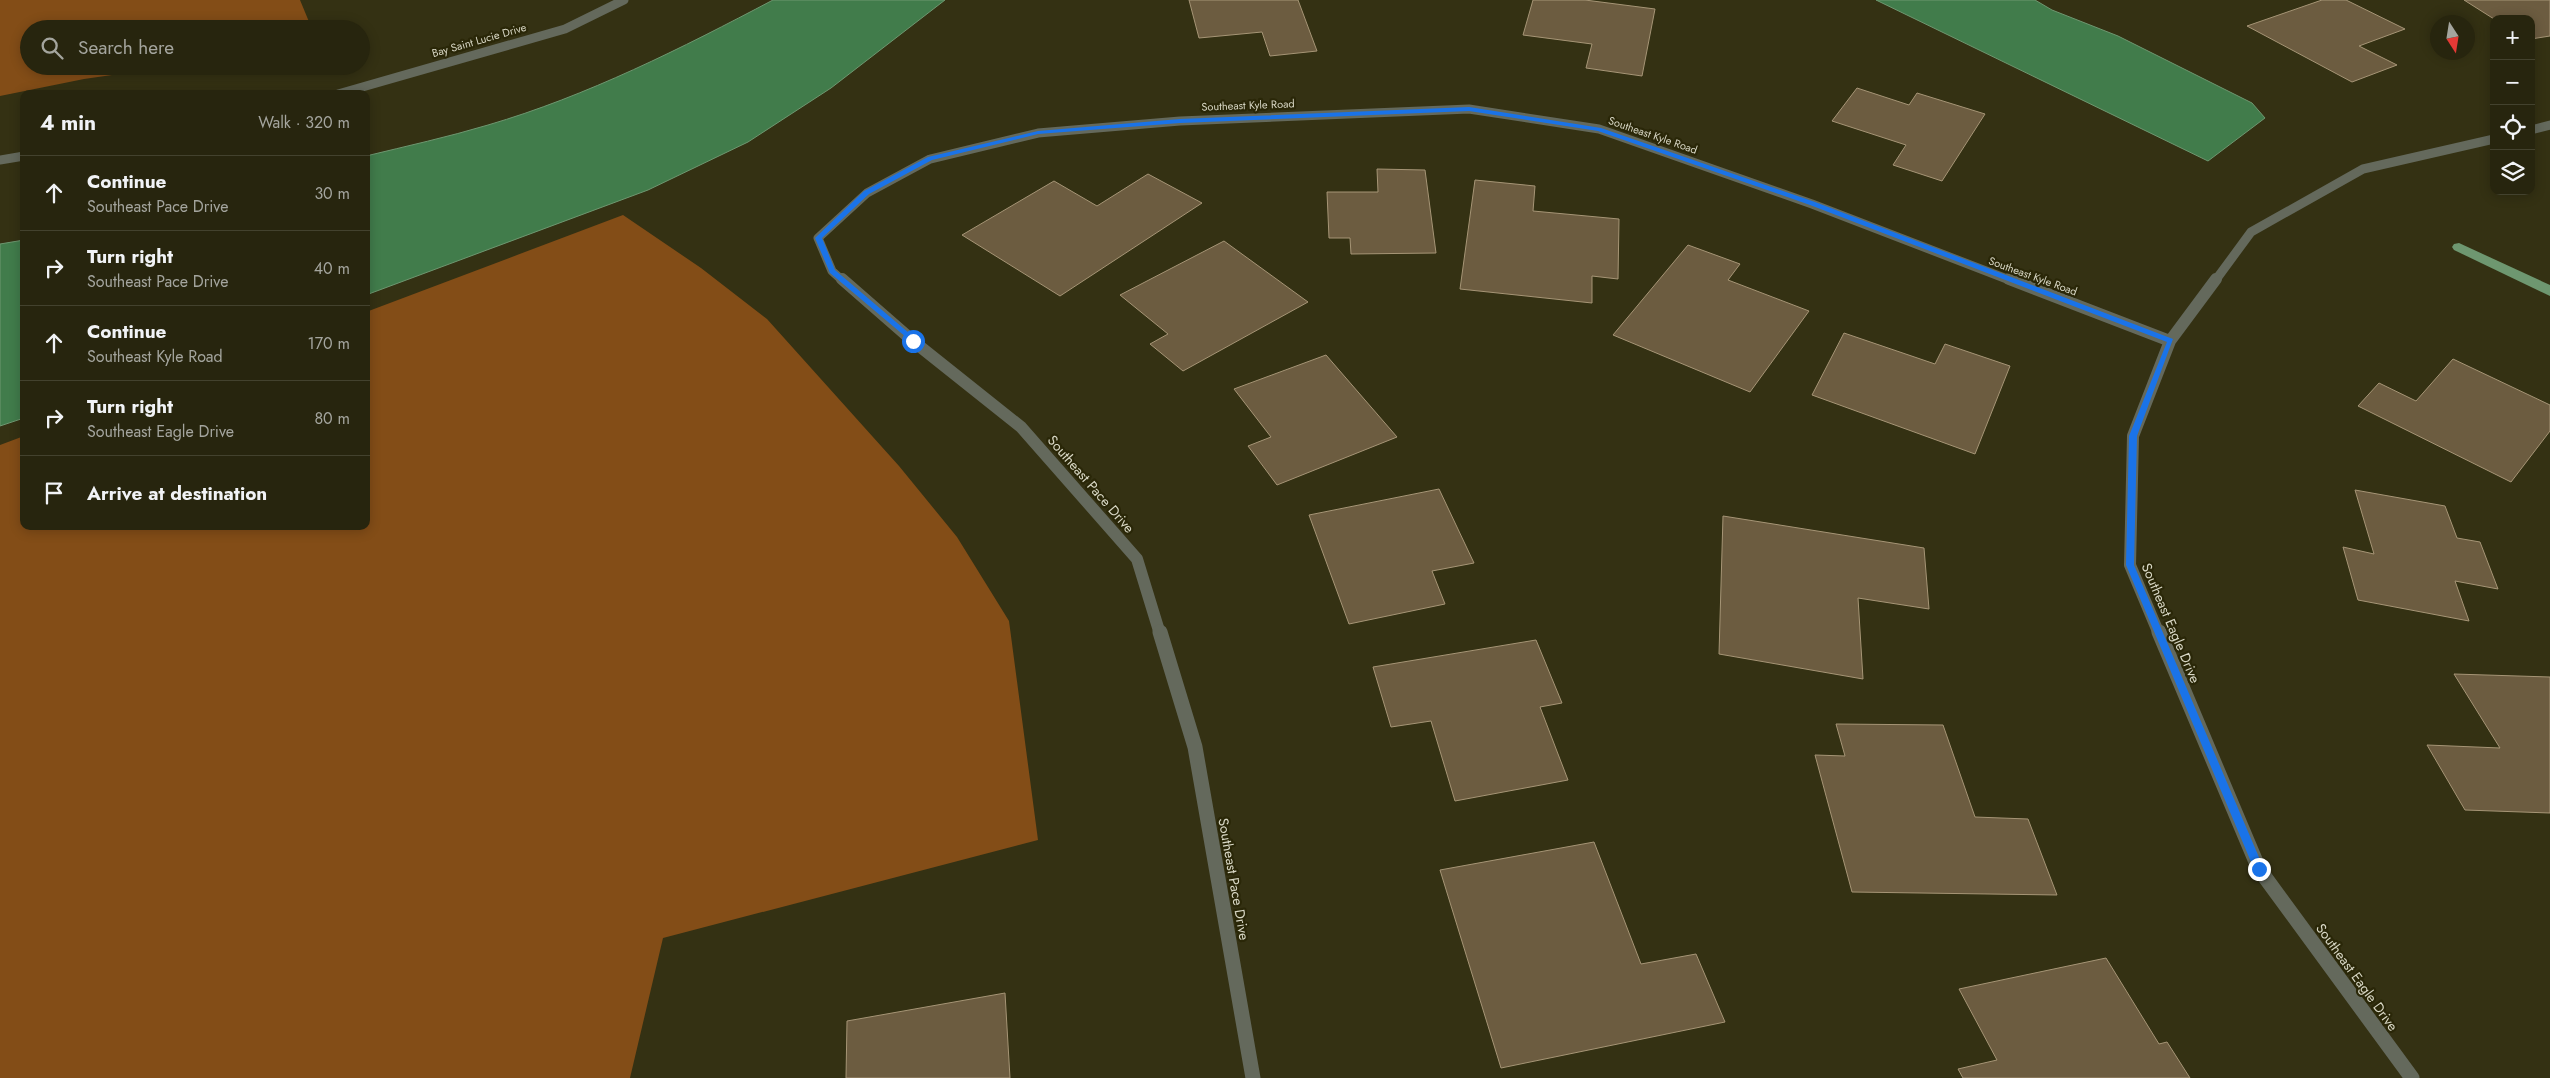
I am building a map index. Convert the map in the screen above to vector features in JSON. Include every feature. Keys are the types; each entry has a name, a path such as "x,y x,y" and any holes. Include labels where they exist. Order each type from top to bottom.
{"street":[{"name":"Bay Saint Lucie Drive","path":"352,90 565,29 624,0"},
{"name":"Southeast Kyle Road","path":"1038,133 1180,121 1469,109 1599,129 1812,204 2170,341"},
{"path":"2535,129 2550,125"},
{"name":"Southeast Pace Drive","path":"1038,133 930,158 867,193 818,238 832,271 913,341 1021,427 1137,559 1195,747 1253,1078"},
{"name":"Southeast Eagle Drive","path":"2412,1078 2259,869 2130,565 2133,436 2170,341 2251,232 2363,170 2490,139"},
{"path":"0,160 20,157"}],"shaded area":[{"path":"0,0 300,0 308,20 20,20 20,75 112,75 30,90 20,90 20,92 0,96"},
{"path":"773,0 945,0 831,88 748,142 648,190 370,294 370,155 473,129 562,100 634,70"},
{"path":"1876,0 2035,0 2052,10 2118,36 2252,103 2265,118 2208,161"},
{"path":"623,215 701,268 767,319 899,466 957,537 1009,621 1038,840 663,938 630,1078 0,1078 0,445 20,438 20,530 370,530 370,310"},
{"path":"20,241 20,419 0,426 0,244"}],"building":[{"path":"1189,0 1298,0 1317,51 1270,56 1262,32 1199,38"},
{"path":"1533,0 1585,0 1655,9 1642,76 1586,68 1592,44 1523,35"},
{"path":"2322,0 2346,0 2405,29 2359,46 2397,65 2352,82 2247,26"},
{"path":"2464,0 2550,0 2550,36 2535,38 2535,15 2490,16"},
{"path":"1857,88 1909,105 1917,93 1985,114 1942,181 1893,165 1906,145 1832,121"},
{"path":"1377,169 1425,170 1436,253 1351,254 1350,238 1329,238 1327,192 1378,192"},
{"path":"1148,174 1202,203 1060,296 962,235 1054,181 1097,206"},
{"path":"1475,180 1535,186 1533,211 1619,219 1618,279 1592,276 1592,303 1460,289"},
{"path":"1224,241 1308,302 1183,371 1150,344 1168,334 1120,295"},
{"path":"1688,245 1740,264 1728,280 1809,311 1750,392 1613,335"},
{"path":"1844,333 1935,364 1945,344 2010,366 1975,454 1812,395"},
{"path":"1326,355 1397,437 1277,485 1248,446 1271,437 1234,389"},
{"path":"2453,359 2550,405 2550,431 2511,482 2358,406 2379,383 2416,401"},
{"path":"1439,489 1474,563 1432,571 1445,604 1349,624 1309,515"},
{"path":"2355,490 2445,506 2457,538 2480,542 2498,589 2455,581 2469,621 2358,600 2343,547 2374,554"},
{"path":"1723,516 1924,548 1929,609 1858,598 1863,679 1719,654"},
{"path":"1536,640 1562,703 1540,707 1568,780 1455,801 1431,721 1391,727 1373,667"},
{"path":"2454,674 2550,677 2550,813 2465,810 2427,745 2500,748"},
{"path":"1836,724 1943,725 1975,817 2028,819 2057,895 1852,892 1815,755 1845,756"},
{"path":"1594,842 1641,964 1696,954 1725,1022 1501,1068 1440,870"},
{"path":"2106,958 2159,1044 2167,1042 2190,1078 1963,1078 1958,1069 1997,1060 1959,989"},
{"path":"1005,993 1010,1078 846,1078 847,1021"}],"waterway":[{"path":"2459,247 2550,291"}],"route":[{"path":"913,341 832,271 818,238 867,193 930,158 1038,133 1180,121 1469,109 1599,129 1812,204 1985,272 2170,341 2133,436 2130,565 2259,869"}]}
